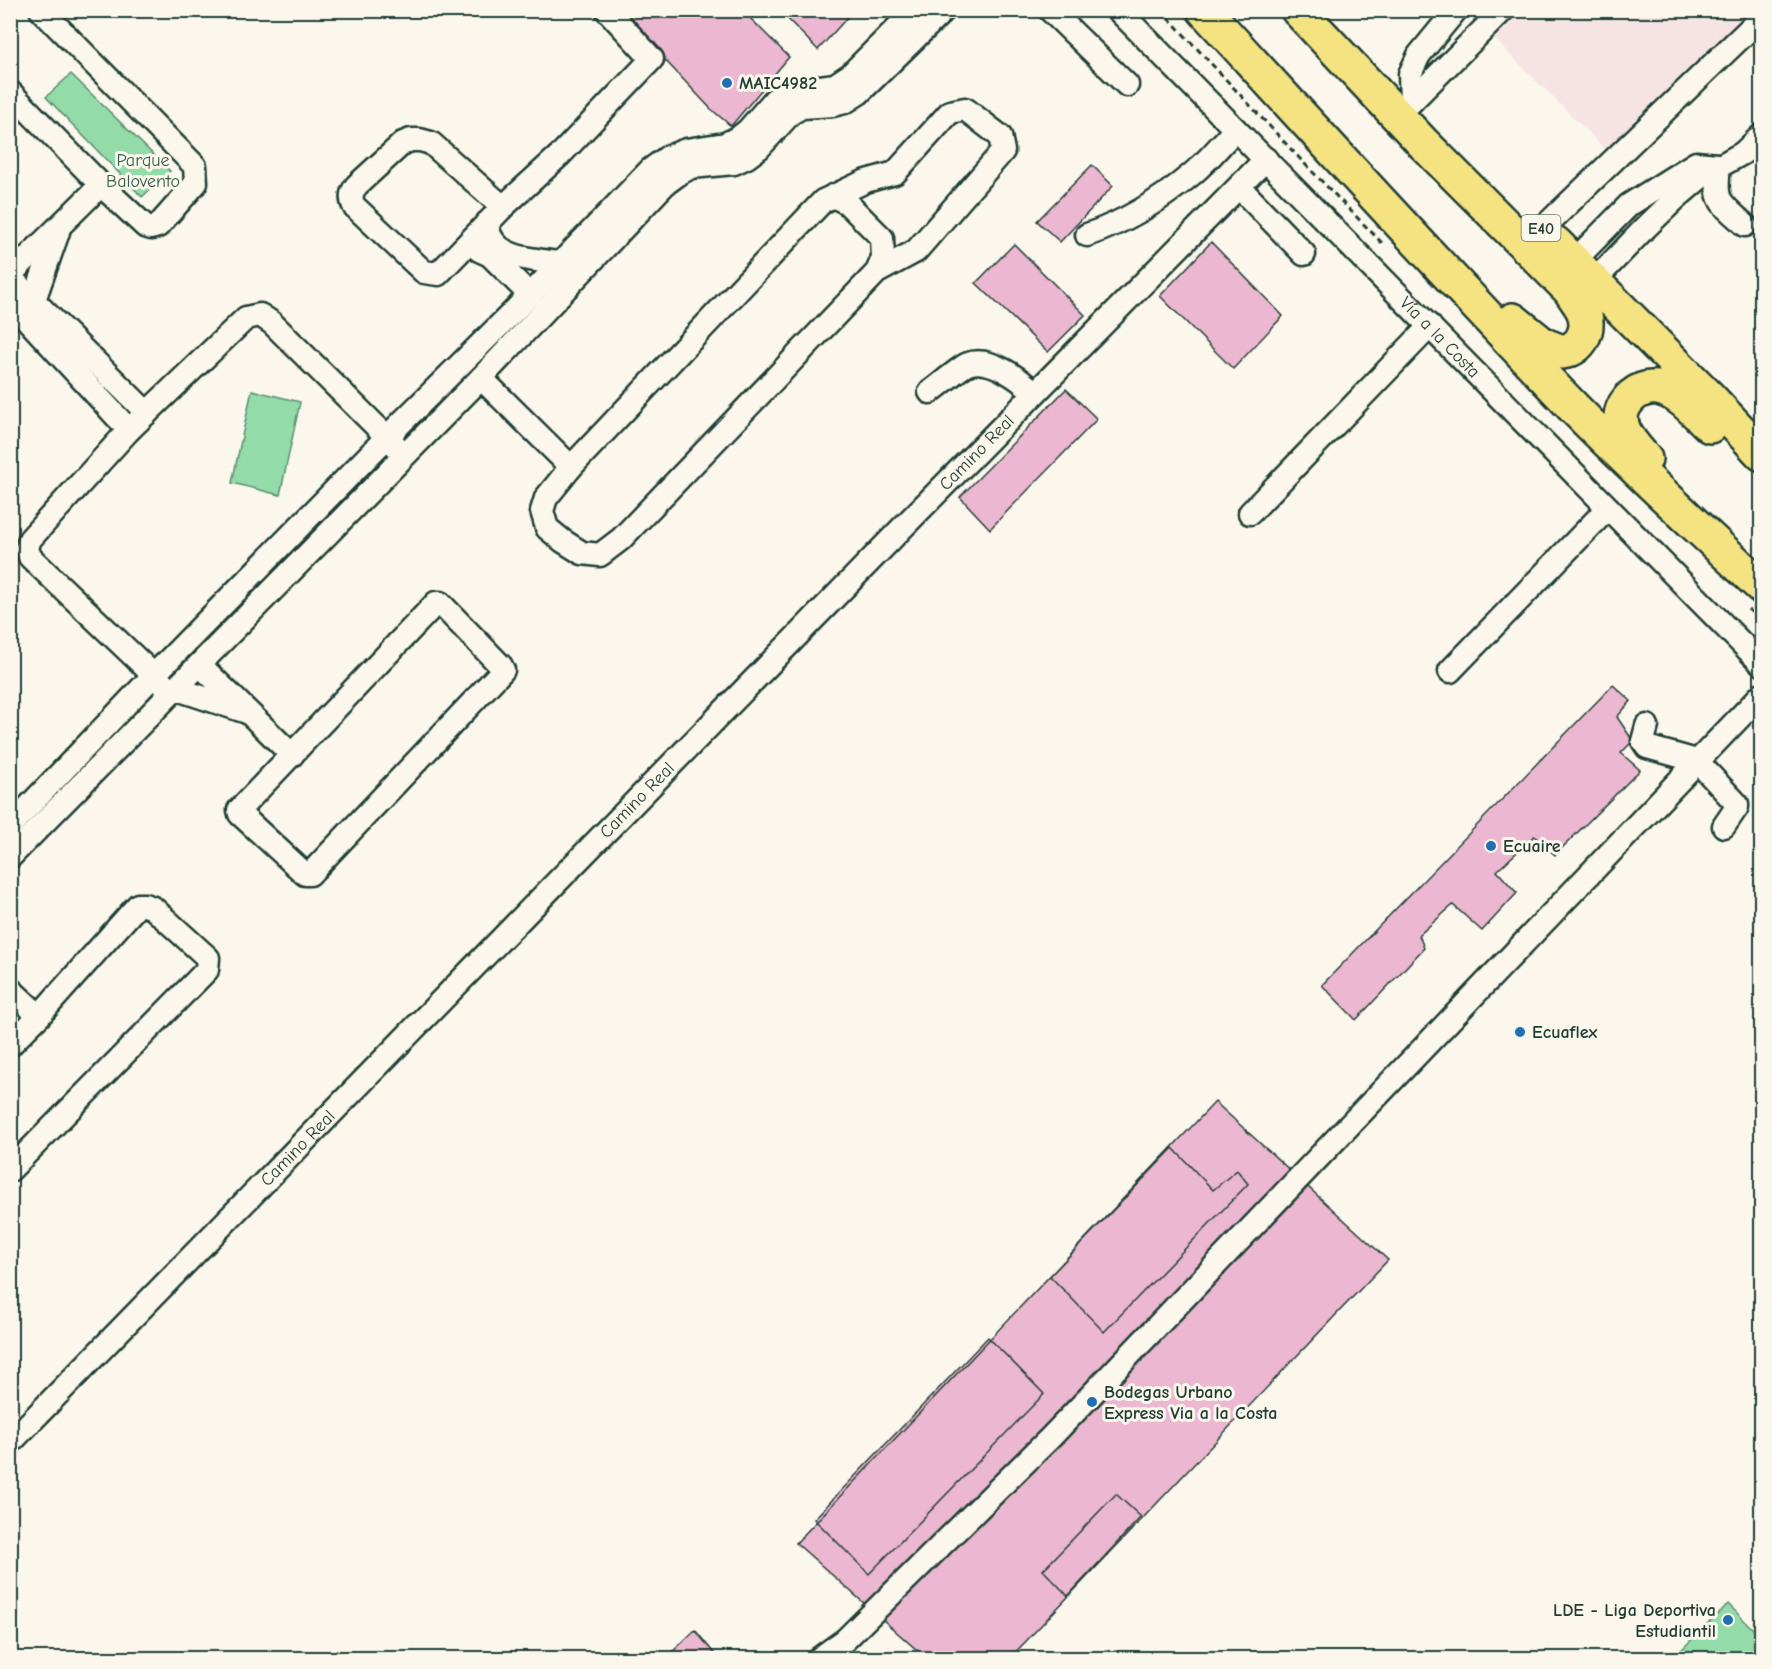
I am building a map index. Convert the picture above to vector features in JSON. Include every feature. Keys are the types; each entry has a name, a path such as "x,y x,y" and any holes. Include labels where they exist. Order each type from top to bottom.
{"highway":[{"path":"1204,10 1427,252 1576,409 1662,495 1752,578"},
{"path":"1298,10 1424,144 1569,289 1583,311 1586,322 1581,342 1574,348 1562,352 1544,345 1427,252"},
{"name":"E40","path":"1312,10 1542,229 1710,398 1761,454"},
{"path":"1752,578 1631,444 1621,424 1625,406 1636,393 1646,388 1665,391 1686,404 1761,475"}],"street":[{"path":"10,92 101,185 145,226 151,228 159,226 196,183 195,165 41,10"},
{"path":"495,215 436,146 420,140 403,143 354,189 351,198 354,206 424,272 438,274 495,215 561,154 652,59 608,10"},
{"path":"10,857 481,378 613,222 650,170 668,157 686,150 724,144 748,130 776,99 791,91 835,85 850,75 915,10"},
{"path":"10,826 154,675 559,263 680,173 691,167 734,163 759,148 791,112 802,107 845,102 859,93 944,10"},
{"path":"1050,10 1127,85"},
{"name":"Vía a la Costa","path":"1118,10 1761,664"},
{"path":"1411,102 1503,10"},
{"path":"1411,102 1410,74 1419,55 1449,14"},
{"path":"1542,229 1761,17"},
{"path":"965,109 1000,136 1003,152 916,251 877,272 621,539 600,555 582,553 548,528 542,511 546,498 571,467 823,201 866,181 895,173 950,112 965,109"},
{"path":"1087,235 1153,204 1194,173 1235,130"},
{"path":"1584,271 1642,231 1702,176 1743,153 1761,135"},
{"name":"Camino Real","path":"10,1443 1266,159"},
{"path":"1584,271 1622,211 1629,205 1696,163 1719,165"},
{"path":"1719,165 1717,194 1721,202 1745,225"},
{"path":"101,185 10,276 34,300 129,430"},
{"path":"1239,187 1304,254"},
{"path":"833,196 847,204 882,238 883,258 877,272"},
{"path":"1622,211 1642,231"},
{"path":"495,215 488,235 498,247 512,255 559,263"},
{"path":"34,300 60,225"},
{"path":"467,244 490,255 530,295"},
{"path":"10,301 147,413"},
{"path":"249,713 175,691 154,675 30,557 27,548 30,539 129,430 246,318 260,315 272,323 405,456"},
{"path":"1250,513 1430,326"},
{"path":"930,392 968,364 986,363 1018,378 1035,393"},
{"path":"481,378 571,467"},
{"path":"464,396 518,417"},
{"path":"1449,671 1608,508"},
{"path":"436,603 440,603 503,670 310,874 305,874 240,814 239,810 292,755 436,603"},
{"path":"200,664 292,755"},
{"path":"820,1659 845,1640 1051,1437 1761,694"},
{"path":"1647,726 1643,741 1647,747 1697,761 1737,804 1724,826"},
{"path":"10,1045 39,1016 138,905 153,908 208,958 207,970 10,1170"},
{"path":"10,989 39,1016"}],"shaded area":[{"path":"1509,11 1753,11 1607,151 1487,32"}],"green space":[{"name":"Parque Balovento","path":"71,74 170,171 142,197 46,97"},
{"path":"252,390 300,402 280,495 232,483"},
{"name":"LDE - Liga Deportiva Estudiantil","path":"1728,1604 1761,1637 1761,1658 1673,1658"}],"building":[{"name":"MAIC4982","path":"618,10 742,10 789,57 731,126 711,109"},
{"name":"MAIC4982","path":"779,10 854,10 818,50"},
{"path":"1092,165 1113,186 1060,242 1037,221"},
{"path":"1211,242 1283,316 1233,369 1160,296"},
{"path":"1014,244 1085,315 1048,352 976,283"},
{"path":"1066,389 1097,419 990,529 960,497"},
{"name":"Ecuaire","path":"1613,685 1631,701 1617,717 1633,741 1621,753 1640,770 1555,855 1534,836 1497,871 1517,893 1482,931 1453,905 1419,935 1424,948 1356,1020 1322,985"},
{"name":"Bodegas Urbano Express Via a la Costa","path":"1215,1102 1388,1260 1010,1658 926,1658 796,1543"},
{"path":"1173,1148 1213,1190 1237,1170 1248,1184 1104,1332 1050,1276"},
{"path":"988,1337 1044,1394 869,1574 814,1519"},
{"path":"1116,1494 1141,1517 1068,1596 1043,1570"},
{"path":"695,1630 718,1658 666,1658"}],"place":[{"name":"MAIC4982","path":"727,83"},
{"name":"Ecuaire","path":"1491,846"},
{"name":"Ecuaflex","path":"1520,1032"},
{"name":"Bodegas Urbano Express Via a la Costa","path":"1092,1402"},
{"name":"LDE - Liga Deportiva Estudiantil","path":"1728,1620"}]}
